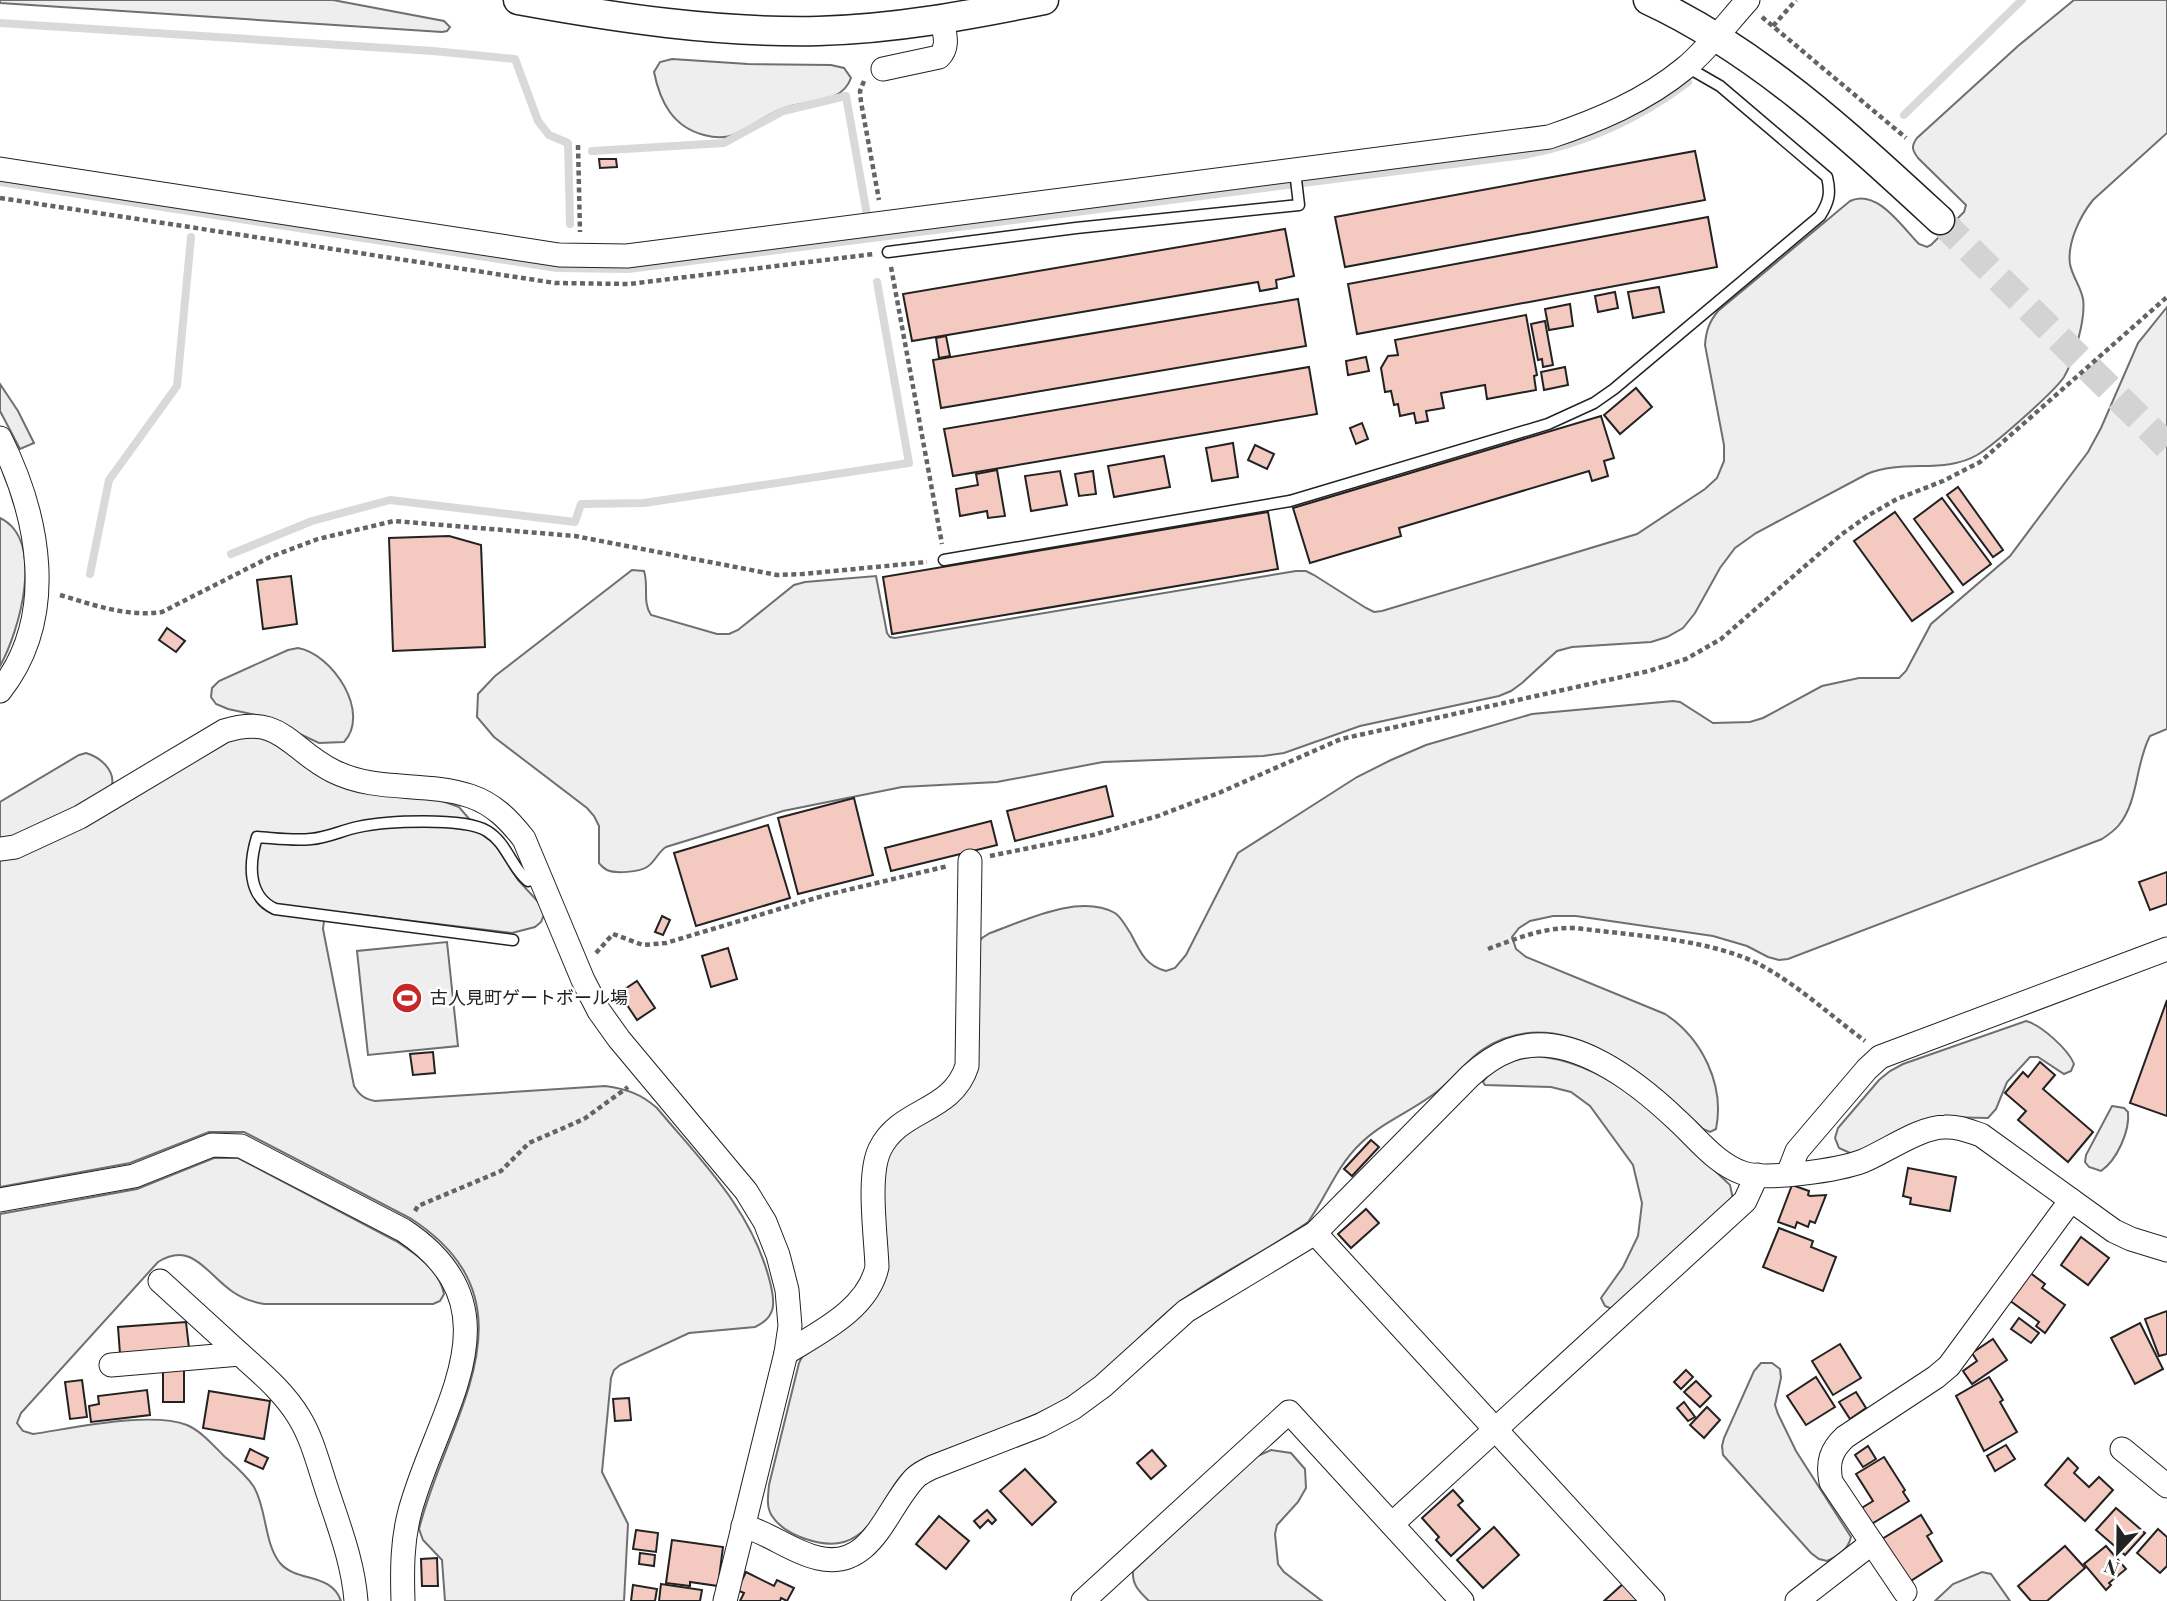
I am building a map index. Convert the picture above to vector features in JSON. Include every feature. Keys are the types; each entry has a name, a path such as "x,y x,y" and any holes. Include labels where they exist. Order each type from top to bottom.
{"street":[{"path":"518,0 678,26 749,31 820,31 890,26 1044,0"},
{"path":"1648,0 1716,36 1832,123 1940,220"},
{"path":"0,169 581,257 650,254 1295,175 1549,137 1626,106 1687,67 1748,0"},
{"path":"883,69 939,57 946,45 942,19"},
{"path":"0,438 13,465 27,506 36,549 39,589 20,657 0,691"},
{"path":"0,849 15,846 80,817 224,731 241,725 260,726 278,732 312,758 356,781 469,796 491,805 509,820 524,839 599,1011 746,1191 765,1222 778,1255 787,1290 790,1326 786,1353 725,1601"},
{"path":"786,1353 832,1325 868,1292 877,1267 874,1165 880,1149 889,1135 902,1123 953,1093 962,1080 967,1066 970,861"},
{"path":"1788,1174 1797,1151 1880,1057 2167,949"},
{"path":"743,1526 756,1529 818,1559 835,1560 852,1555 866,1546 877,1533 917,1476 933,1467 1041,1425 1073,1408 1103,1386 1186,1311 1315,1233 1470,1076 1489,1060 1511,1049 1536,1045 1560,1046 1617,1072 1647,1092 1728,1166 1744,1173 1788,1174 1851,1164 1943,1126 1963,1128 1981,1135 2114,1231 2167,1250"},
{"path":"0,1200 134,1176 212,1145 241,1146 403,1230 426,1245 444,1264 458,1287 466,1313 467,1340 462,1367 404,1533 403,1601"},
{"path":"1392,1524 1745,1201 1757,1175"},
{"path":"1905,1592 1831,1482 1828,1469 1830,1457 1836,1445 1949,1366 2071,1200"},
{"path":"1315,1233 1653,1601"},
{"path":"160,1281 285,1396 299,1418 311,1441 347,1549 356,1601"},
{"path":"111,1365 240,1354"},
{"path":"1083,1601 1289,1412 1462,1601"},
{"path":"2122,1449 2167,1486"},
{"path":"1797,1601 1872,1543"}],"lane":[{"path":"944,560 1290,501 1548,424 1594,403 1820,216 1828,204 1830,191 1827,177 1720,86 1687,67"},
{"path":"888,252 1076,228 1299,205 1295,175"},
{"path":"513,940 275,909 259,899 254,891 252,853 257,837 311,839 388,823 472,825 499,840 528,881 541,878"}],"path":[{"path":"1773,26 1796,0"},
{"path":"1780,32 1906,138"},
{"path":"883,69 865,80 860,91 883,224"},
{"path":"578,145 581,257"},
{"path":"39,589 124,613 143,615 162,612 270,557 318,539 394,521 575,536 777,575 944,560 888,252"},
{"path":"577,965 592,958 613,934 643,945 688,938 826,895 1093,835 1158,817 1341,738 1649,671 1686,659 1712,645 1736,627 1842,534 1869,515 1897,499 1943,481 1980,462 2167,297"},
{"path":"1488,949 1554,927 1711,947 1742,957 1772,972 1865,1042 1880,1057"},
{"path":"410,1218 418,1206 501,1171 529,1143 584,1119 648,1073"}],"shaded area":[{"path":"0,0 333,0 444,21 450,27 442,32 0,3"},
{"path":"2074,0 2167,0 2167,133 2093,200 2076,230 2070,247 2070,264 2082,295 2083,317 2075,350 2064,377 2023,418 1977,455 1951,464 1895,467 1867,474 1756,533 1735,548 1683,628 1667,637 1651,642 1572,647 1557,651 1522,683 1499,696 1360,726 1284,753 1103,762 997,782 902,787 783,811 666,847 647,867 627,872 607,870 599,863 599,826 587,808 494,737 477,717 478,694 495,676 632,570 644,571 647,605 651,615 717,634 729,634 738,630 794,585 876,576 887,633 895,638 1296,571 1306,571 1314,575 1374,612 1382,611 1637,534 1705,489 1717,478 1724,461 1724,445 1705,345 1708,327 1718,311 1850,201 1860,198 1879,204 1897,219 1919,244 1927,247 1931,245 1964,212 1966,205 1914,153 1915,141 2018,46"},
{"path":"672,59 748,64 831,65 844,68 851,78 846,87 831,97 782,109 735,134 716,137 684,126 664,103 654,72 660,62"},
{"path":"2167,307 2167,729 2150,736 2130,804 2113,831 2102,839 1788,959 1768,957 1747,946 1713,936 1576,916 1553,916 1530,921 1512,937 1516,949 1526,957 1665,1014 1690,1036 1700,1049 1714,1080 1718,1112 1716,1129 1710,1132 1703,1129 1657,1087 1602,1050 1572,1038 1542,1033 1512,1036 1482,1050 1439,1090 1360,1144 1344,1162 1308,1222 1177,1304 1080,1390 1025,1419 914,1464 900,1477 873,1520 856,1537 844,1542 815,1542 795,1535 778,1523 769,1509 769,1485 799,1363 804,1353 874,1297 882,1166 895,1140 958,1098 977,944 982,938 1052,911 1085,906 1101,908 1115,913 1144,957 1153,966 1166,971 1175,968 1186,955 1238,853 1357,777 1426,745 1532,714 1673,701 1680,702 1713,723 1750,722 1763,718 1822,686 1859,678 1899,678 1906,671 1931,624 2010,556 2088,452 2138,343"},
{"path":"0,384 18,411 34,443 20,449 0,411"},
{"path":"0,518 14,529 22,546 25,566 20,610 0,666"},
{"path":"298,648 324,661 344,686 351,701 353,716 351,730 344,742 319,743 261,716 216,704 211,697 212,688 219,681"},
{"path":"258,735 459,807 484,836 495,844 518,880 542,906 544,915 541,922 535,927 512,933 329,913 323,929 354,1086 361,1095 375,1101 605,1086 633,1093 657,1108 708,1168 738,1210 762,1256 773,1296 773,1308 762,1323 755,1327 689,1333 614,1370 602,1472 628,1524 624,1601 445,1601 442,1560 423,1540 419,1529 464,1404 475,1363 479,1324 471,1287 450,1251 410,1218 244,1132 209,1132 130,1163 0,1187 0,859 227,740"},
{"path":"86,753 109,769 112,785 99,796 12,837 0,839 0,802"},
{"name":"古人見町ゲートボール場","path":"447,942 458,1046 368,1055 357,951"},
{"path":"2026,1021 2039,1027 2060,1045 2074,1064 2071,1071 2064,1074 2038,1057 2030,1057 2007,1082 1996,1109 1988,1118 1942,1117 1860,1152 1850,1153 1839,1148 1835,1138 1838,1128 1890,1071"},
{"path":"1536,1056 1565,1061 1618,1086 1665,1123 1730,1185 1733,1199 1612,1309 1605,1306 1601,1298 1623,1267 1638,1236 1642,1203 1633,1165 1590,1106 1571,1092 1551,1087 1485,1085 1483,1082 1500,1067"},
{"path":"2112,1106 2124,1108 2128,1112 2127,1128 2117,1153 2101,1171 2089,1167 2085,1162 2086,1155"},
{"path":"214,1158 238,1158 396,1241 432,1270 444,1294 440,1301 433,1304 264,1304 237,1294 190,1257 170,1256 158,1262 21,1413 17,1423 23,1431 33,1434 133,1420 171,1421 187,1425 207,1439 254,1487 271,1546 280,1563 295,1573 330,1586 341,1601 0,1601 0,1214 137,1189"},
{"path":"1761,1363 1772,1363 1780,1369 1781,1378 1775,1405 1778,1414 1796,1451 1851,1537 1842,1552 1827,1561 1811,1553 1723,1455 1724,1438 1754,1371"},
{"path":"1271,1450 1291,1453 1305,1469 1306,1488 1298,1502 1277,1525 1275,1534 1278,1564 1284,1572 1322,1601 1149,1601 1135,1584 1133,1571 1253,1458"},
{"path":"1982,1572 1991,1574 2010,1601 1935,1601 1953,1584"}],"building":[{"path":"1695,151 1705,200 1345,267 1335,217"},
{"path":"599,159 616,159 617,167 600,168"},
{"path":"1708,217 1717,267 1357,334 1348,284"},
{"path":"1285,229 1294,276 1276,280 1277,288 1260,291 1258,282 912,341 903,294"},
{"path":"1659,287 1664,312 1633,318 1628,292"},
{"path":"1615,292 1618,308 1598,312 1595,296"},
{"path":"1298,299 1306,346 941,408 933,360"},
{"path":"1570,304 1573,326 1549,330 1545,309"},
{"path":"1526,315 1537,375 1534,376 1536,390 1487,399 1485,385 1441,393 1444,408 1426,411 1428,421 1416,423 1414,413 1400,416 1398,404 1394,405 1391,391 1385,392 1381,368 1388,356 1398,355 1395,340"},
{"path":"1545,321 1553,365 1543,367 1542,359 1538,360 1531,324"},
{"path":"946,336 950,356 939,358 936,338"},
{"path":"1366,357 1369,371 1348,375 1346,361"},
{"path":"1309,367 1317,414 953,476 944,429"},
{"path":"1565,367 1568,385 1544,390 1541,372"},
{"path":"1636,388 1652,407 1620,434 1604,415"},
{"path":"1601,416 1614,458 1604,461 1608,476 1592,481 1589,471 1399,528 1401,536 1310,563 1293,508"},
{"path":"1362,423 1368,439 1356,444 1350,428"},
{"path":"1233,443 1238,477 1212,481 1206,448"},
{"path":"1255,445 1274,454 1267,469 1248,460"},
{"path":"1164,456 1170,487 1114,497 1108,466"},
{"path":"997,470 1005,516 988,518 987,511 960,516 956,489 978,485 976,474"},
{"path":"1060,471 1067,505 1031,511 1025,476"},
{"path":"1093,471 1096,494 1079,496 1075,474"},
{"path":"1958,487 2003,550 1993,557 1947,495"},
{"path":"1942,498 1991,564 1963,585 1914,519"},
{"path":"1268,512 1278,569 892,634 883,577"},
{"path":"1895,512 1953,592 1912,621 1854,541"},
{"path":"449,536 481,545 485,647 393,651 389,538"},
{"path":"291,576 297,624 263,629 257,580"},
{"path":"167,628 185,641 176,652 159,640"},
{"path":"1106,786 1113,816 1015,841 1007,811"},
{"path":"854,798 873,875 798,894 778,818"},
{"path":"991,821 997,845 891,871 885,848"},
{"path":"768,825 790,898 696,926 674,853"},
{"path":"2167,872 2167,904 2150,910 2139,882"},
{"path":"662,916 670,920 663,935 655,932"},
{"path":"728,948 737,979 711,987 702,956"},
{"path":"637,981 655,1008 637,1020 619,993"},
{"path":"2167,1000 2167,1116 2130,1103"},
{"path":"433,1052 435,1073 413,1075 410,1054"},
{"path":"2040,1062 2055,1075 2043,1089 2093,1132 2068,1162 2018,1120 2026,1111 2005,1093 2023,1072 2028,1077"},
{"path":"1371,1140 1379,1147 1352,1176 1344,1169"},
{"path":"1908,1168 1956,1177 1950,1211 1910,1204 1911,1198 1903,1196"},
{"path":"1792,1185 1809,1191 1810,1196 1826,1195 1815,1223 1810,1221 1808,1227 1797,1222 1795,1228 1778,1222"},
{"path":"1366,1209 1379,1223 1351,1248 1338,1234"},
{"path":"1779,1228 1813,1241 1811,1247 1836,1257 1823,1291 1763,1267"},
{"path":"2081,1237 2109,1258 2088,1285 2061,1265"},
{"path":"2029,1272 2045,1284 2042,1288 2065,1305 2045,1333 2036,1326 2039,1322 2009,1300"},
{"path":"2167,1311 2167,1354 2159,1356 2145,1319"},
{"path":"2019,1318 2039,1333 2031,1343 2011,1329"},
{"path":"186,1322 189,1348 120,1354 118,1327"},
{"path":"2140,1323 2163,1369 2135,1384 2111,1338"},
{"path":"1993,1339 2007,1360 1972,1384 1963,1371 1977,1361 1972,1353"},
{"path":"1840,1344 1861,1378 1833,1395 1812,1361"},
{"path":"163,1367 184,1367 184,1402 163,1402"},
{"path":"1686,1370 1693,1377 1681,1389 1674,1382"},
{"path":"1816,1377 1835,1407 1806,1425 1787,1396"},
{"path":"1989,1377 2017,1432 1984,1451 1956,1396"},
{"path":"82,1380 87,1417 70,1419 65,1382"},
{"path":"1696,1381 1711,1396 1700,1407 1684,1392"},
{"path":"147,1390 150,1415 91,1422 89,1406 99,1404 98,1396"},
{"path":"209,1391 270,1401 264,1439 203,1428"},
{"path":"1856,1392 1866,1408 1850,1419 1839,1402"},
{"path":"629,1398 631,1420 615,1421 613,1399"},
{"path":"1684,1402 1695,1417 1688,1421 1677,1408"},
{"path":"1707,1407 1720,1420 1704,1438 1690,1425"},
{"path":"2006,1445 2015,1459 1995,1471 1987,1456"},
{"path":"1868,1446 1876,1459 1863,1467 1855,1455"},
{"path":"250,1449 268,1458 263,1469 245,1461"},
{"path":"1152,1450 1166,1466 1151,1479 1137,1463"},
{"path":"1884,1457 1909,1501 1870,1525 1860,1509 1873,1501 1856,1474"},
{"path":"2068,1458 2078,1468 2074,1473 2089,1487 2099,1477 2113,1490 2085,1521 2045,1485"},
{"path":"1025,1469 1056,1502 1032,1525 1000,1491"},
{"path":"1453,1490 1463,1501 1458,1505 1480,1529 1451,1556 1436,1540 1439,1537 1422,1518"},
{"path":"2116,1508 2145,1533 2125,1555 2096,1530"},
{"path":"987,1510 996,1520 992,1524 988,1520 980,1528 974,1521"},
{"path":"1921,1515 1932,1533 1927,1536 1942,1561 1909,1582 1882,1539"},
{"path":"939,1516 969,1541 946,1569 916,1544"},
{"path":"1494,1527 1519,1555 1483,1588 1457,1560"},
{"path":"2158,1529 2167,1537 2167,1566 2160,1573 2137,1553"},
{"path":"636,1530 658,1533 656,1552 633,1549"},
{"path":"672,1540 723,1547 718,1586 690,1582 690,1586 666,1583"},
{"path":"2065,1546 2085,1568 2047,1601 2031,1601 2018,1586"},
{"path":"2106,1546 2126,1569 2109,1583 2111,1585 2106,1590 2084,1564"},
{"path":"640,1553 655,1555 654,1566 639,1564"},
{"path":"437,1558 438,1586 422,1586 421,1559"},
{"path":"746,1572 774,1586 777,1580 794,1588 787,1601 781,1598 780,1601 740,1601 744,1593 737,1590"},
{"path":"1624,1583 1640,1601 1604,1601"},
{"path":"661,1584 702,1590 700,1601 659,1601"},
{"path":"633,1585 657,1589 655,1601 631,1601"}],"waterway":[{"path":"1904,115 2022,0"},
{"path":"0,23 433,51 515,59 538,121 549,135 568,143 570,224"},
{"path":"0,182 557,268 628,269 1524,155 1568,144 1610,128 1650,107 1688,82"},
{"path":"592,151 724,143 783,111 846,96 867,215"},
{"path":"90,574 109,480 177,386 191,237"},
{"path":"231,554 312,521 390,500 575,522 581,504 644,503 909,463 877,282"}],"tunnel":[{"path":"1940,220 2167,446"}],"place":[{"name":"古人見町ゲートボール場","path":"407,998"}]}
